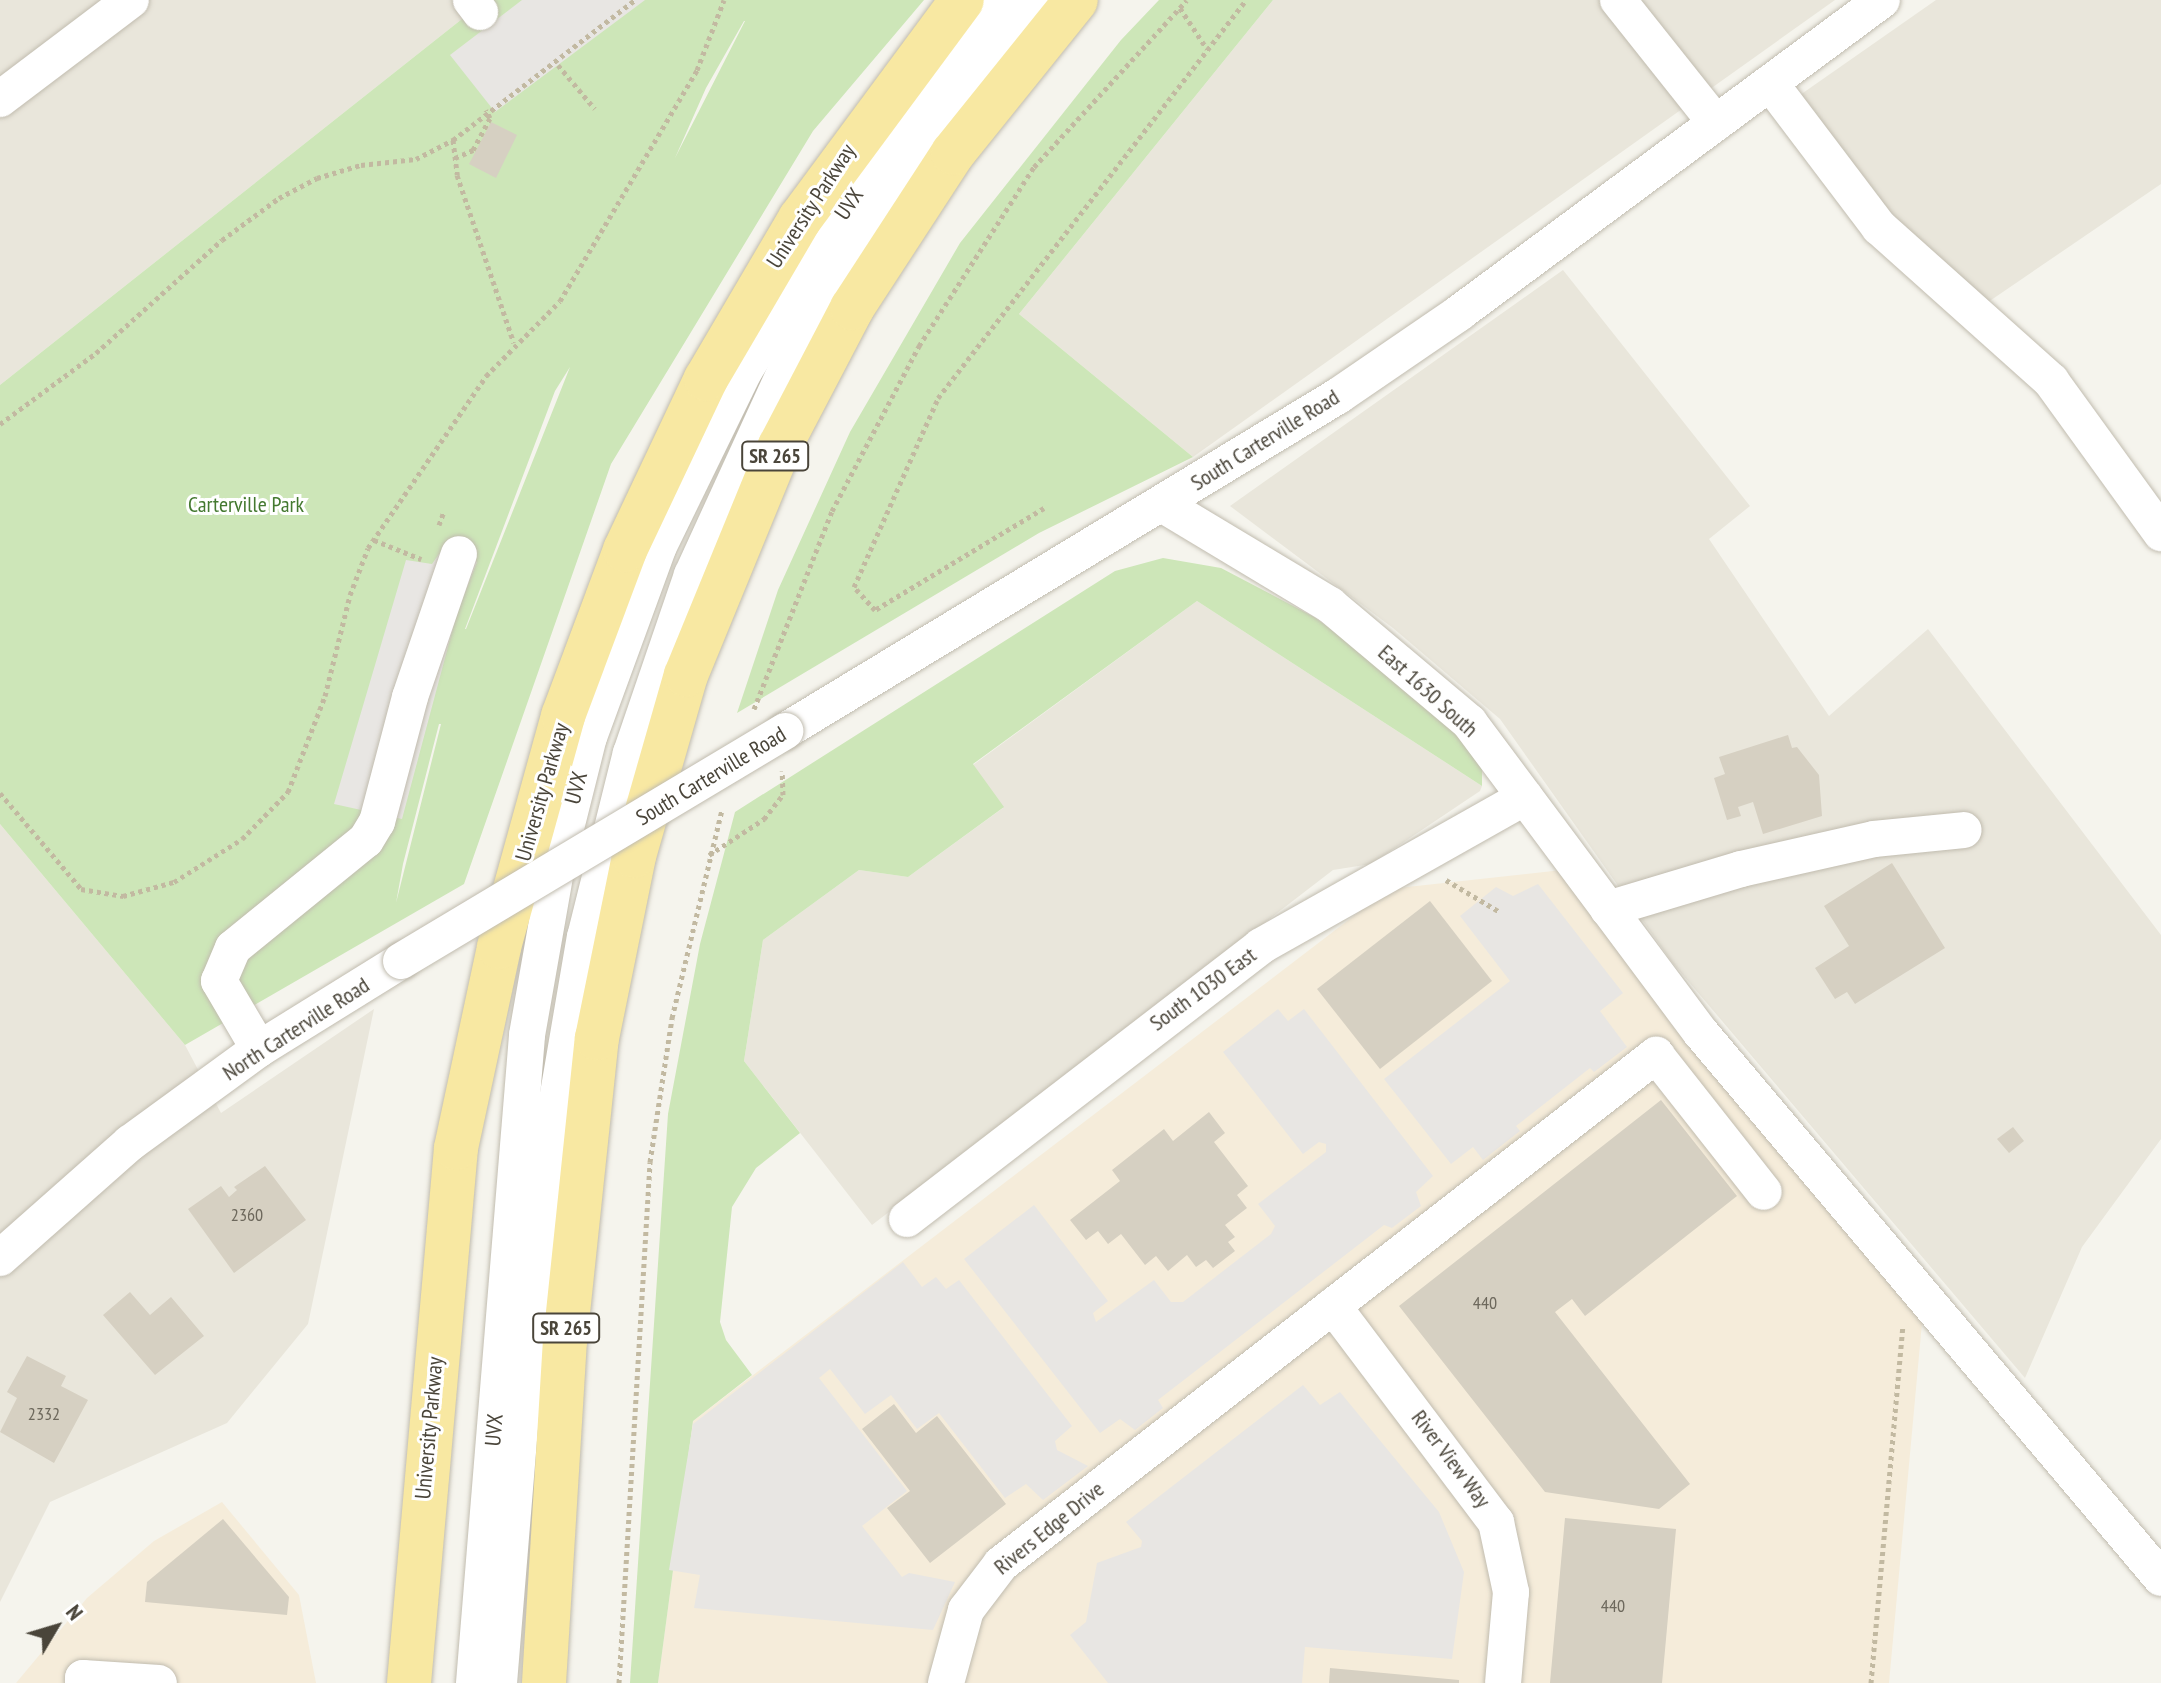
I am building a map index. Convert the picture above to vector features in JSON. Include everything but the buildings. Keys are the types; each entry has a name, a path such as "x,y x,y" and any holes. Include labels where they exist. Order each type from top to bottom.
{"main road":[{"name":"University Parkway","path":"409,1683 456,1148 499,947 563,716 625,550 721,352 844,155 962,0"},
{"name":"SR 265","path":"544,1683 568,1295 597,1038 634,856 682,690 761,488 852,308 953,153 1076,0"}],"street":[{"path":"0,99 131,0"},
{"name":"UVX","path":"474,1683 527,1035 557,864 593,725 659,546 745,370 860,186 1000,0"},
{"path":"499,1683 527,1345 551,1135 585,937 631,753 692,575 803,333 942,116 1036,0"},
{"path":"1618,0 1716,123"},
{"name":"South Carterville Road","path":"616,833 784,748 1459,313 1882,0"},
{"path":"1770,83 1879,227 2051,381 2161,533"},
{"name":"East 1630 South","path":"1162,504 1330,605 1469,722 1701,1033 2161,1578"},
{"path":"259,1049 219,981 233,948 366,840 377,822 410,697 442,546"},
{"name":"South 1030 East","path":"907,1219 1219,975 1310,915 1525,797"},
{"path":"1608,909 1756,865 1874,839 1964,830"},
{"name":"North Carterville Road","path":"0,1258 130,1143 259,1049 616,833"},
{"name":"Rivers Edge Drive","path":"946,1683 957,1630 988,1577 1656,1055 1764,1192"},
{"name":"River View Way","path":"1333,1306 1496,1522 1511,1592 1503,1683"},
{"path":"83,1683 83,1678 141,1682"}],"path":[{"path":"0,424 96,353 222,240 279,198 317,178 361,165 416,159 453,140 486,110 635,0"},
{"path":"0,793 81,889 123,896 174,882 242,839 288,792 325,696 350,595 374,540 413,476 514,343 560,301 619,209 697,70 724,0"},
{"path":"748,725 832,511 919,346 1034,167 1187,0"},
{"path":"1044,508 875,610 854,587 938,398 1246,0"},
{"path":"1180,8 1207,49"},
{"path":"558,65 595,109"},
{"path":"455,158 473,150 490,118 486,110"},
{"path":"453,140 455,158 514,343"},
{"path":"374,540 428,562 442,546 444,511"},
{"path":"709,855 758,824 782,797 784,748"},
{"path":"619,1683 650,1162 672,1018 709,855 726,796"},
{"path":"1410,858 1500,912"},
{"path":"1871,1683 1904,1315"}],"shaded area":[{"path":"0,0 486,0 0,385"},
{"path":"522,0 645,0 495,112 450,55"},
{"path":"1273,0 1835,0 1193,457 1019,314"},
{"path":"1936,0 2161,0 2161,184 1975,311 1790,102"},
{"path":"1563,270 1750,506 1709,539 1829,716 1928,629 2161,935 2161,1139 2082,1247 2025,1378 1672,962 1500,719 1393,628 1230,506"},
{"path":"444,547 477,562 457,613 402,819 334,804 406,560 432,564"},
{"path":"1197,601 1482,786 1480,791 1371,864 1333,870 872,1225 744,1061 763,940 859,870 908,877 1003,808 973,765"},
{"path":"0,824 185,1045 221,1113 374,1009 308,1324 227,1423 50,1502 0,1602"},
{"path":"1562,870 1922,1323 1889,1683 658,1683 693,1421 1389,889"},
{"path":"1538,884 1623,993 1600,1011 1627,1047 1594,1072 1590,1068 1516,1126 1520,1131 1483,1160 1473,1147 1451,1164 1384,1079 1510,981 1460,916 1496,887 1513,896"},
{"path":"1278,1009 1288,1021 1304,1009 1433,1176 1416,1192 1421,1206 1392,1228 1384,1225 1158,1400 1163,1408 1135,1430 1120,1419 1100,1433 964,1259 1034,1205 1108,1301 1093,1313 1096,1322 1154,1280 1171,1302 1183,1302 1271,1234 1275,1226 1258,1204 1326,1152 1326,1144 1319,1142 1303,1154 1223,1052"},
{"path":"903,1262 922,1287 936,1277 946,1289 959,1280 1072,1426 1055,1441 1057,1450 1088,1466 1043,1500 1026,1484 1005,1498 939,1413 917,1429 891,1395 865,1414 830,1369 819,1378 907,1491 862,1526 902,1577 909,1573 955,1582 933,1630 694,1608 700,1575 669,1570 693,1424"},
{"path":"1303,1385 1320,1405 1340,1392 1439,1512 1464,1572 1452,1659 1305,1647 1302,1683 1108,1683 1070,1635 1086,1622 1097,1563 1141,1547 1142,1541 1126,1522"},
{"path":"222,1502 299,1595 316,1683 16,1683 87,1598 154,1541"}],"green space":[{"name":"Carterville Park","path":"486,0 924,0 813,131 611,464 464,884 185,1045 0,824 0,385","holes":["745,21 675,158 706,88","570,367 465,629 555,391","439,724 441,724 396,903"]},
{"path":"1159,0 1273,0 1019,314 1193,457 1039,533 737,713 778,590 850,432 960,243 1121,40"},
{"path":"1163,558 1221,568 1314,617 1377,661 1431,705 1482,762 1482,786 1197,601 973,764 1004,807 908,877 859,870 763,940 744,1061 800,1133 756,1168 732,1207 720,1322 726,1340 752,1375 693,1421 658,1683 630,1683 668,1114 700,944 735,812 1115,571"}]}
